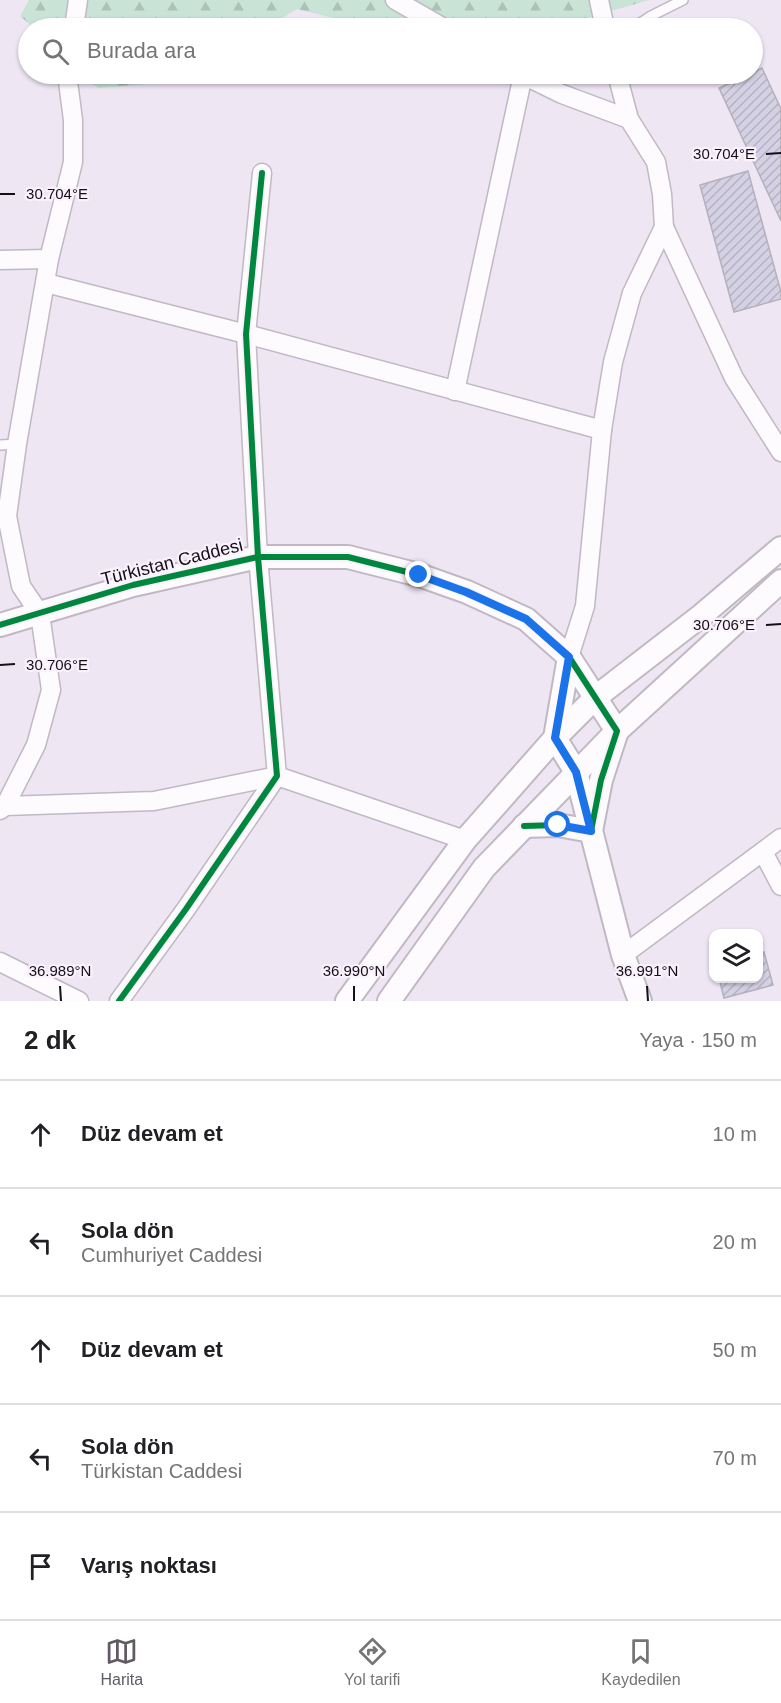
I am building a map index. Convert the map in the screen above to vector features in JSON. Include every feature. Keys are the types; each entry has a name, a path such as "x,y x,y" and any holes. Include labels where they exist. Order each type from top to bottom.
{"street":[{"path":"75,18 78,0"},
{"path":"395,0 426,18"},
{"path":"599,0 603,18"},
{"path":"2,808 36,745 51,690 40,614 21,586 7,516 9,444 46,283 49,259 73,162 73,120 68,84"},
{"path":"455,391 520,84"},
{"path":"542,84 562,94 629,118"},
{"path":"620,84 629,118 656,162 662,194 664,227 734,378 781,452"},
{"path":"119,1001 186,909 277,776 258,557 246,334 262,173"},
{"path":"638,1000 623,955 576,772 555,738 569,657 585,606 602,430 613,362 632,293 664,227"},
{"path":"0,261 49,259"},
{"path":"46,283 246,334 602,430"},
{"path":"347,1001 465,840 555,738 596,697 702,615 781,548"},
{"name":"Türkistan Caddesi","path":"0,625 133,585 258,557 348,557 419,575 466,592 526,619 569,657 617,731"},
{"path":"389,1001 484,868 617,731 781,581"},
{"path":"591,831 600,780 617,731"},
{"path":"2,808 154,801 277,776 465,840"},
{"path":"524,826 558,825 591,831"},
{"path":"623,955 781,838"},
{"path":"763,852 781,886"},
{"path":"0,962 79,1001"}],"lane":[{"path":"648,18 683,0"}],"green space":[{"path":"29,0 649,0 588,18 333,18 297,9 282,18 22,18 20,16"},
{"path":"93,84 149,84 98,88"}],"building":[{"path":"763,70 781,109 781,221 719,88 728,84 763,84"},
{"path":"748,171 781,299 734,312 700,185"},
{"path":"763,952 773,985 724,998 720,983 763,983"}],"cycle path":[{"path":"119,1001 186,909 277,776 258,557 246,334 262,173"},
{"path":"0,625 133,585 258,557 348,557 419,575 467,592 526,619 569,657 617,731 601,780 591,831 558,825 524,826"}],"route":[{"path":"419,575 466,592 526,619 569,657 555,738 576,772 591,831 558,825"}]}
